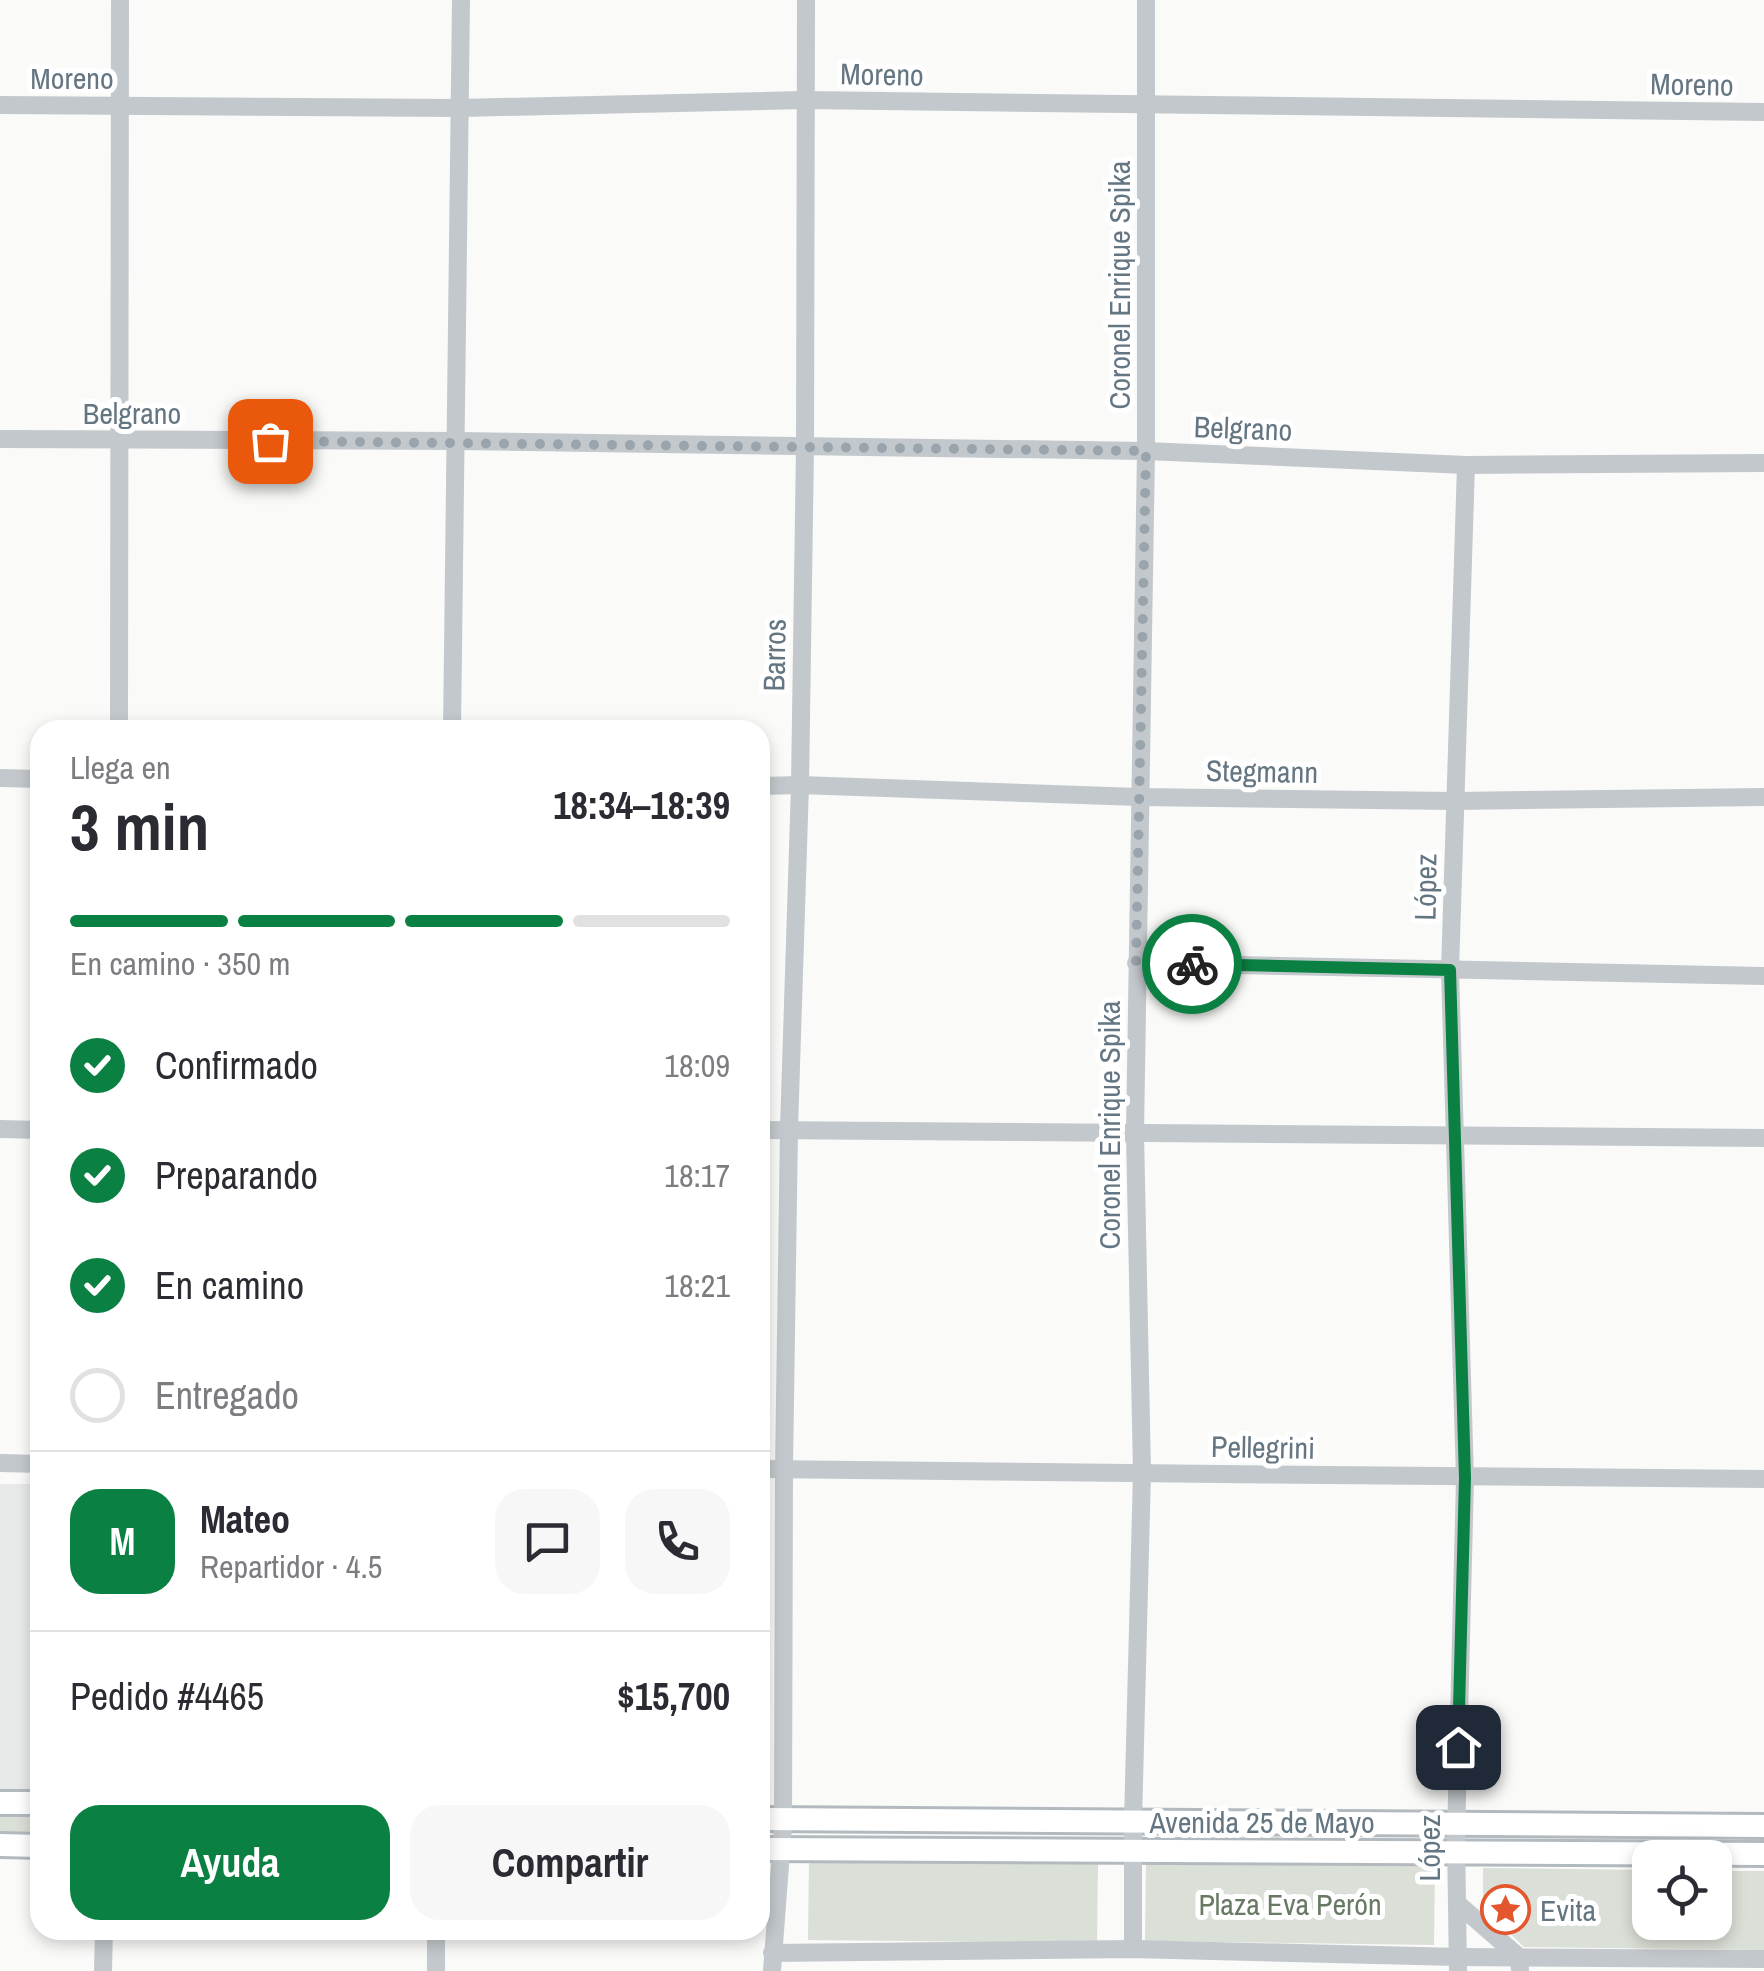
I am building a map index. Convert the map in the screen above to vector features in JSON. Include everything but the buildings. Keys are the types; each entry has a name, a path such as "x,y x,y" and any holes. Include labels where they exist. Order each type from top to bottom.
{"main road":[{"path":"0,1802 30,1803"},
{"name":"Avenida 25 de Mayo","path":"772,1819 1764,1826"},
{"path":"0,1846 30,1846"},
{"name":"Avenida 25 de Mayo","path":"771,1848 1764,1854"}],"street":[{"path":"119,720 120,0"},
{"path":"452,720 462,0"},
{"name":"Barros","path":"772,1962 771,1848 784,1469 788,1130 800,785 806,0"},
{"name":"Coronel Enrique Spika","path":"1132,1949 1142,1472 1135,1133 1146,451 1146,0"},
{"name":"Moreno","path":"0,105 460,108 804,100 1764,112"},
{"name":"Belgrano","path":"0,439 1146,451 1466,465 1764,463"},
{"name":"López","path":"1458,1964 1456,1824 1465,1478 1450,970 1466,465"},
{"path":"0,778 30,779"},
{"name":"Stegmann","path":"770,786 1454,801 1764,797"},
{"path":"1136,962 1764,976"},
{"path":"0,1129 30,1130"},
{"path":"770,1130 1764,1138"},
{"path":"0,1463 30,1464"},
{"name":"Pellegrini","path":"770,1469 1764,1479"},
{"path":"1457,1904 1520,1964"},
{"path":"104,1940 104,1971"},
{"path":"436,1940 436,1971"},
{"path":"772,1962 1132,1949 1458,1964 1764,1958"}],"shaded area":[{"path":"0,1484 30,1484 30,1793 0,1793"}],"green space":[{"path":"0,1815 30,1815 30,1832 0,1832"},
{"path":"809,1861 1098,1864 1097,1943 808,1940"},
{"name":"Plaza Eva Perón","path":"1146,1862 1435,1866 1434,1945 1145,1941"},
{"path":"1483,1868 1632,1870 1632,1940 1732,1940 1732,1871 1764,1871 1764,1950 1524,1947 1483,1907"}],"way so far":[{"path":"270,441 1146,451 1136,962 1192,964"}],"place":[{"name":"Evita","path":"1505,1910"}],"route":[{"path":"1192,964 1450,970 1465,1478 1458,1747"}]}
